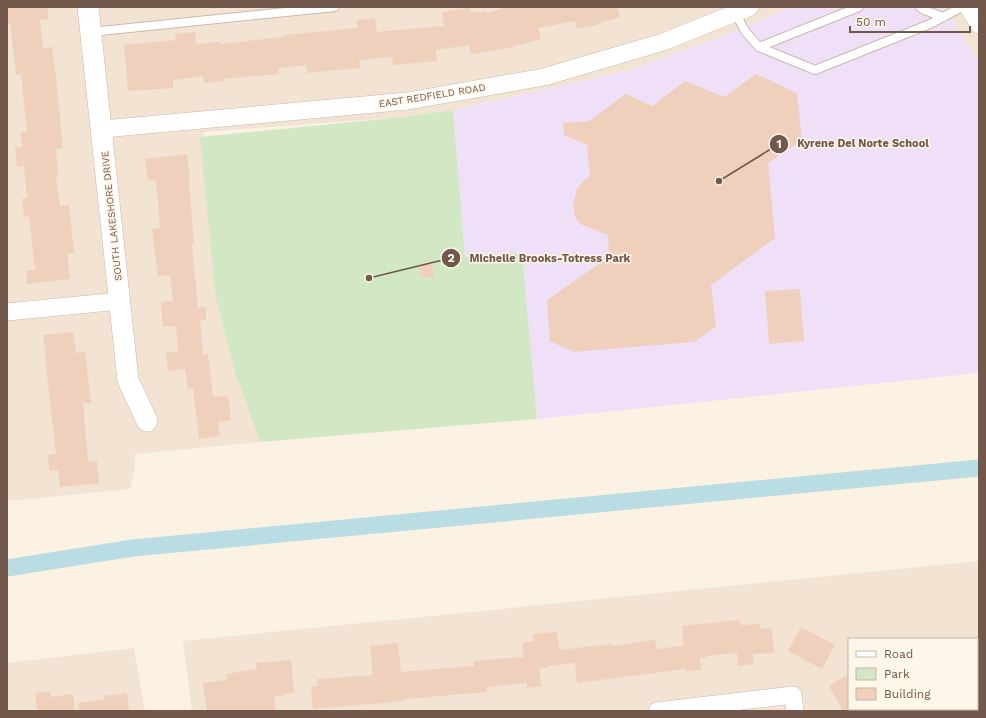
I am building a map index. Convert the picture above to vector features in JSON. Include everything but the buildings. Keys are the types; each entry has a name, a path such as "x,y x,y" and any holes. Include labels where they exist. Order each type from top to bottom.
{"street":[{"name":"SOUTH LAKESHORE DRIVE","path":"88,7 128,380 147,421"},
{"path":"968,7 979,25"},
{"name":"EAST REDFIELD ROAD","path":"102,130 408,101 544,77 663,42 740,9"},
{"path":"7,312 120,301"},
{"path":"656,711 794,703"}],"lane":[{"path":"91,32 335,7"},
{"path":"760,47 859,7"},
{"path":"920,7 943,17"},
{"path":"740,9 745,31 760,47 815,70 930,24 962,7"}],"shaded area":[{"path":"7,7 792,7 723,36 630,70 453,110 403,117 203,132 216,299 234,369 260,442 135,454 135,467 130,489 7,501"},
{"path":"792,7 945,7 979,64 979,373 537,419 522,253 465,257 453,110 630,70 723,36"},
{"path":"945,7 979,7 979,64 973,53"},
{"path":"979,561 979,711 192,711 183,641"},
{"path":"134,648 145,711 7,711 7,663"}],"green space":[{"path":"453,110 465,257 522,253 537,419 260,442 234,369 216,299 200,137 403,117"}],"waterway":[{"path":"7,568 133,548 979,468"}],"place":[{"name":"Kyrene Del Norte School","path":"719,181"},
{"name":"Michelle Brooks-Totress Park","path":"369,278"}]}
